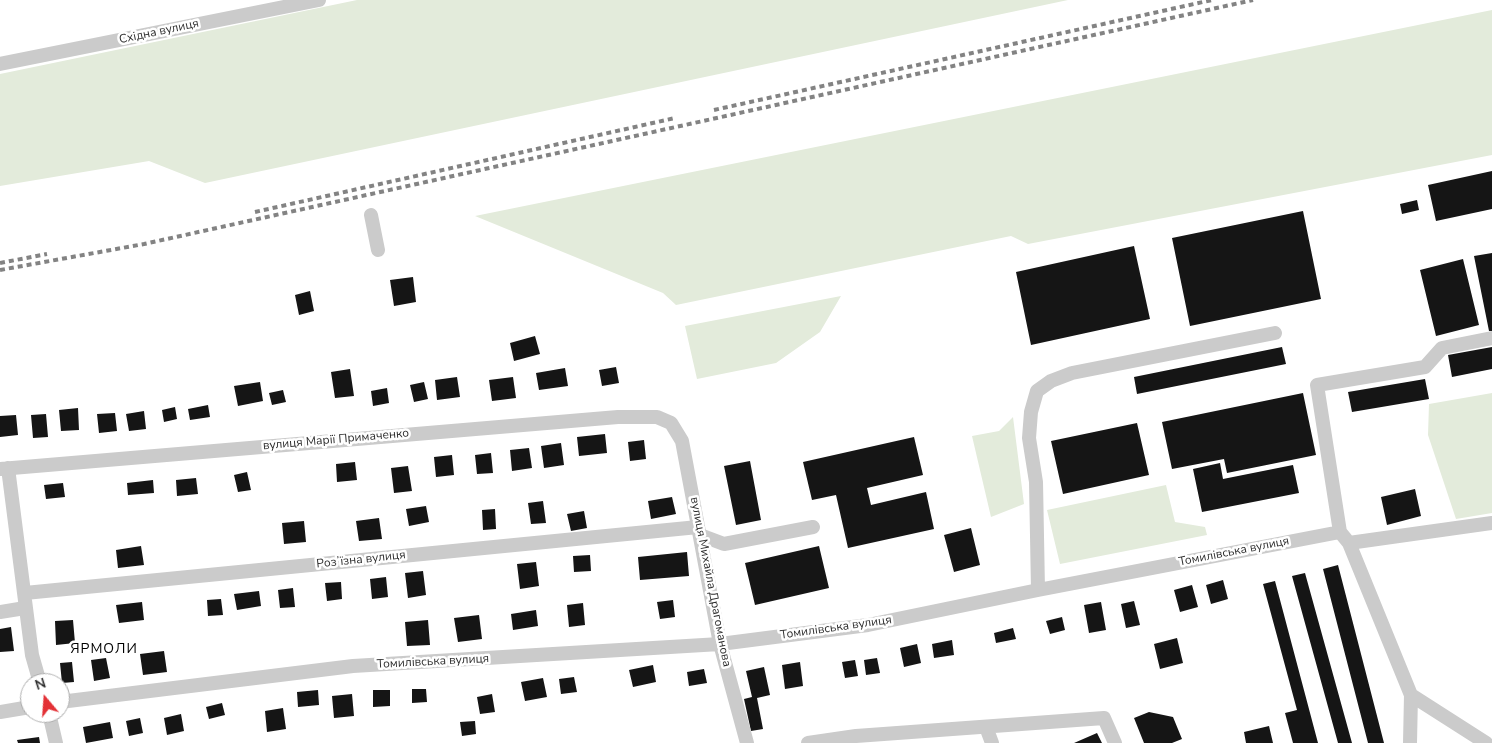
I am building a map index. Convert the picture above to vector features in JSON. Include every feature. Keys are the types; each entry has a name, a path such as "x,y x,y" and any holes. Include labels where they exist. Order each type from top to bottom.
{"street":[{"name":"Східна вулиця","path":"0,64 319,0"},
{"path":"371,216 378,250"},
{"path":"1038,590 1036,482 1029,438 1031,412 1037,391 1051,380 1072,373 1274,333"},
{"path":"1410,743 1411,695 1349,543 1340,532 1317,385 1425,367 1442,348 1492,338"},
{"name":"вулиця Марії Примаченко","path":"4,468 618,416 657,417 671,423"},
{"name":"вулиця Михайла Драгоманова","path":"671,423 682,441 720,644 747,743"},
{"path":"4,468 25,593 25,608 32,656 37,673"},
{"path":"1349,543 1492,524"},
{"path":"699,531 724,544 813,526"},
{"name":"Розʼїзна вулиця","path":"25,593 699,531"},
{"name":"Томилівська вулиця","path":"70,701 353,666 720,644 868,626 1038,590 1340,532"},
{"path":"0,612 25,608"},
{"path":"1411,695 1486,743"},
{"path":"0,712 20,709"},
{"path":"808,743 1104,718 1115,743"},
{"path":"51,723 56,743"},
{"path":"986,727 992,743"}],"green space":[{"path":"357,0 1068,0 205,183 149,161 0,186 0,74"},
{"path":"1492,10 1492,155 1028,244 1011,236 676,305 663,293 475,216"},
{"path":"841,296 820,332 776,363 697,379 685,326"},
{"path":"1492,393 1492,513 1456,519 1428,435 1429,404"},
{"path":"1013,417 1024,504 991,517 972,436 999,431"},
{"path":"1166,485 1175,522 1205,527 1207,535 1060,564 1047,510"}],"building":[{"path":"1492,171 1492,209 1436,221 1428,185"},
{"path":"1417,200 1419,210 1402,214 1400,204"},
{"path":"1303,211 1321,299 1190,326 1172,238"},
{"path":"1134,246 1150,319 1031,345 1016,272"},
{"path":"1492,253 1492,331 1489,331 1474,256"},
{"path":"1463,259 1479,325 1436,336 1420,270"},
{"path":"413,277 416,302 394,306 390,280"},
{"path":"310,291 314,311 299,315 295,295"},
{"path":"535,336 540,354 514,361 510,343"},
{"path":"1282,347 1286,364 1137,394 1134,377"},
{"path":"1492,347 1492,369 1452,377 1448,355"},
{"path":"616,367 619,383 602,386 599,370"},
{"path":"565,368 568,386 539,390 536,373"},
{"path":"350,369 354,396 335,398 331,372"},
{"path":"457,377 460,397 437,400 435,380"},
{"path":"513,377 516,398 492,401 489,380"},
{"path":"1425,379 1429,399 1352,412 1348,392"},
{"path":"260,382 263,401 238,406 234,386"},
{"path":"424,382 428,399 414,402 410,385"},
{"path":"387,388 389,403 373,406 371,391"},
{"path":"283,390 286,402 272,405 269,393"},
{"path":"1303,393 1316,455 1227,473 1224,459 1172,469 1162,422"},
{"path":"208,405 210,417 190,420 188,409"},
{"path":"175,407 177,419 164,422 162,410"},
{"path":"78,408 79,430 61,431 59,410"},
{"path":"144,411 146,429 129,431 126,414"},
{"path":"115,413 117,431 99,433 97,414"},
{"path":"46,414 48,437 33,438 31,415"},
{"path":"16,415 18,435 0,437 0,416"},
{"path":"1137,423 1149,475 1063,494 1051,441"},
{"path":"605,434 607,453 579,456 577,437"},
{"path":"914,437 923,475 867,488 871,505 926,492 934,529 848,548 836,495 812,500 803,462"},
{"path":"644,440 646,459 630,461 628,442"},
{"path":"561,443 564,465 544,468 541,446"},
{"path":"529,448 532,468 512,471 510,450"},
{"path":"491,453 493,473 477,474 475,455"},
{"path":"452,455 454,475 436,477 434,457"},
{"path":"750,461 761,520 736,525 724,466"},
{"path":"355,462 357,480 337,482 336,464"},
{"path":"1220,463 1223,479 1293,465 1299,493 1202,512 1193,469"},
{"path":"408,466 412,491 394,493 391,468"},
{"path":"247,472 251,490 238,492 234,475"},
{"path":"196,478 198,494 177,496 176,480"},
{"path":"153,480 154,493 128,495 127,483"},
{"path":"63,483 65,497 46,499 44,485"},
{"path":"1415,489 1421,516 1387,525 1381,497"},
{"path":"672,497 676,514 651,519 648,501"},
{"path":"543,501 546,523 531,524 528,503"},
{"path":"426,506 429,522 409,526 406,509"},
{"path":"495,509 496,529 483,530 482,510"},
{"path":"584,511 587,528 571,531 567,514"},
{"path":"379,518 382,539 359,541 356,521"},
{"path":"304,521 306,542 284,544 282,523"},
{"path":"971,528 980,565 954,572 944,535"},
{"path":"141,546 144,565 118,568 116,550"},
{"path":"819,546 829,588 755,605 745,563"},
{"path":"687,552 689,576 640,580 638,557"},
{"path":"590,555 591,571 574,572 573,556"},
{"path":"536,562 539,586 520,589 517,564"},
{"path":"1338,565 1384,743 1368,743 1323,569"},
{"path":"423,571 426,595 408,598 405,573"},
{"path":"1305,573 1352,743 1338,743 1292,576"},
{"path":"386,577 388,597 372,599 370,579"},
{"path":"1223,580 1228,599 1211,604 1206,585"},
{"path":"1275,581 1318,743 1293,743 1285,713 1297,710 1263,584"},
{"path":"341,582 342,599 327,601 325,583"},
{"path":"1192,585 1198,607 1180,612 1174,590"},
{"path":"293,588 295,607 280,608 278,590"},
{"path":"259,591 261,606 237,610 234,594"},
{"path":"221,599 223,615 208,616 207,600"},
{"path":"673,600 675,617 660,619 657,602"},
{"path":"1134,601 1140,625 1126,628 1121,604"},
{"path":"142,602 144,620 119,623 116,605"},
{"path":"1101,602 1106,630 1089,633 1084,605"},
{"path":"583,603 585,625 569,627 567,605"},
{"path":"536,610 538,626 513,630 511,614"},
{"path":"479,615 482,639 458,642 454,618"},
{"path":"1062,617 1065,630 1050,634 1046,621"},
{"path":"73,620 75,643 56,645 55,621"},
{"path":"428,620 430,645 407,646 405,622"},
{"path":"11,627 14,651 0,652 0,629"},
{"path":"1013,628 1016,639 996,643 994,633"},
{"path":"1177,638 1183,663 1160,669 1154,644"},
{"path":"952,640 954,655 934,658 932,644"},
{"path":"917,644 921,663 904,667 900,648"},
{"path":"164,651 167,672 143,675 140,654"},
{"path":"106,658 110,678 94,681 91,660"},
{"path":"877,658 880,673 866,675 864,660"},
{"path":"855,660 858,676 845,678 842,662"},
{"path":"72,662 74,682 70,682 70,673 61,673 60,663"},
{"path":"800,662 803,686 785,689 782,665"},
{"path":"653,665 656,682 633,687 629,670"},
{"path":"764,667 770,695 757,698 763,729 751,731 744,699 752,697 746,671"},
{"path":"704,669 707,683 689,686 687,672"},
{"path":"574,677 577,692 561,694 559,679"},
{"path":"543,678 547,697 525,701 521,682"},
{"path":"412,689 426,689 427,702 412,703"},
{"path":"318,690 319,705 298,707 297,692"},
{"path":"373,690 390,690 390,706 373,707"},
{"path":"352,694 354,716 334,718 332,696"},
{"path":"492,694 495,712 480,714 477,697"},
{"path":"222,703 225,715 209,719 206,707"},
{"path":"283,708 286,729 267,732 265,711"},
{"path":"1149,712 1173,717 1182,739 1172,743 1144,743 1134,718"},
{"path":"181,714 184,731 167,735 164,718"},
{"path":"140,718 143,733 129,736 126,721"},
{"path":"475,721 476,734 462,736 460,722"},
{"path":"110,722 113,738 86,743 83,727"},
{"path":"1269,726 1273,743 1246,743 1244,732"},
{"path":"1097,733 1102,743 1074,743"},
{"path":"39,737 40,743 18,743 17,740"}],"railway":[{"path":"714,110 1212,0"},
{"path":"0,270 144,244 1253,0"},
{"path":"255,212 675,118"},
{"path":"0,263 47,254"}],"district":[{"name":"ЯРМОЛИ","path":"104,650"}]}
